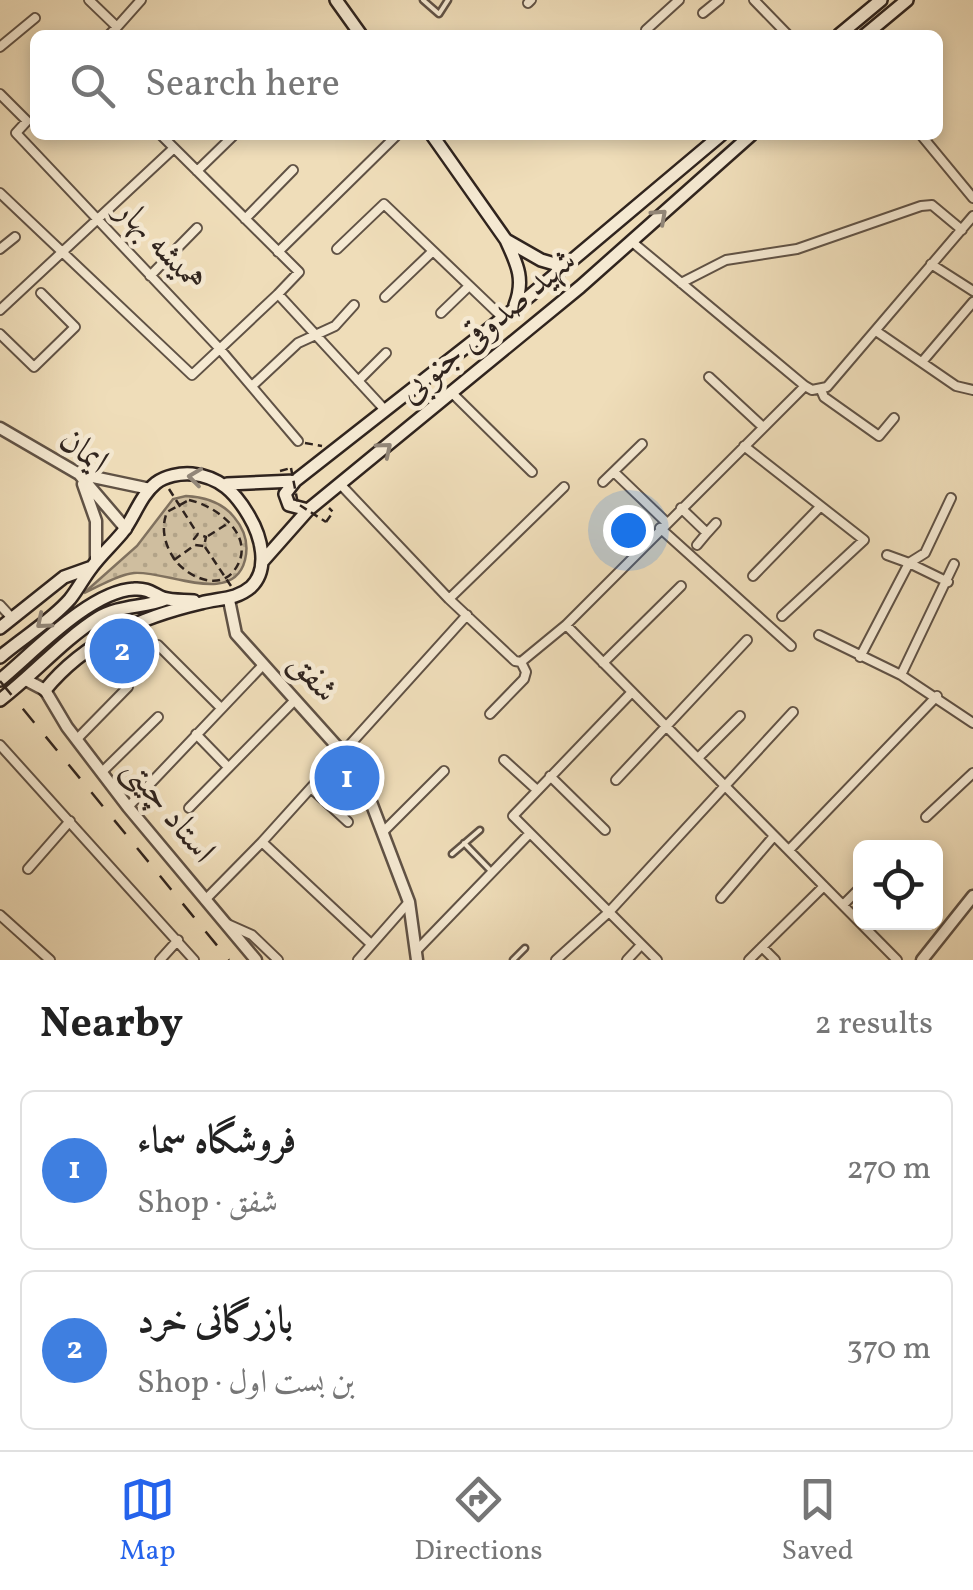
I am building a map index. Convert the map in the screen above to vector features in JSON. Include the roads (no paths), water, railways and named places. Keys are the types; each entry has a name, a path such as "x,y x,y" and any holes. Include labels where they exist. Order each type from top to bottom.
{"main road":[{"path":"336,0 357,30"},
{"path":"845,30 881,0"},
{"path":"871,30 908,0"},
{"path":"436,140 506,240 522,287 508,314"},
{"name":"شهید صدوقی جنوبی","path":"293,474 330,454 508,314 715,140"},
{"name":"شهید صدوقی جنوبی","path":"233,597 251,586 262,562 308,510 632,242 745,140"},
{"path":"506,240 541,260 566,266"},
{"path":"0,657 69,600 94,564 126,529 150,489 163,479 190,474 226,484 293,474"},
{"path":"293,474 285,494 288,505 308,510"},
{"path":"226,484 250,518 262,562"},
{"path":"0,628 64,577 94,564"},
{"path":"0,680 110,594 148,590 166,599 204,602"},
{"path":"46,690 56,676 104,637 204,602 233,597"},
{"path":"0,700 98,618 122,608 147,607 166,599"}],"street":[{"path":"89,0 116,27"},
{"path":"113,30 141,0"},
{"path":"646,30 680,0"},
{"path":"704,13 719,0"},
{"path":"759,2 784,30"},
{"path":"0,47 35,18"},
{"name":"همیشه بهار","path":"0,94 27,122 16,133 219,348 298,441"},
{"path":"0,192 192,376 299,272 166,140"},
{"path":"197,171 229,140"},
{"path":"278,252 391,140"},
{"path":"924,140 973,198"},
{"path":"0,310 174,148"},
{"path":"245,219 293,170"},
{"path":"336,249 384,204 469,286 508,314"},
{"path":"681,283 726,260 796,249 921,206 932,205 962,230"},
{"path":"632,242 804,386 821,390 973,216"},
{"path":"150,276 196,228"},
{"path":"0,249 14,237"},
{"path":"385,297 433,251"},
{"path":"931,264 973,291"},
{"path":"441,313 469,286"},
{"path":"0,334 34,368 76,327 41,293"},
{"path":"278,294 385,410"},
{"path":"922,362 973,302"},
{"path":"252,386 298,344 334,326 354,304"},
{"path":"876,330 956,386 973,390"},
{"path":"358,381 386,353"},
{"path":"709,377 763,428"},
{"path":"341,485 449,599 515,661 522,662 566,625 804,386"},
{"path":"821,390 824,397 879,436 894,418"},
{"path":"452,393 532,472"},
{"name":"ایمان","path":"2,433 79,474 126,529"},
{"path":"603,482 642,444"},
{"path":"744,446 864,540 782,616"},
{"path":"614,472 663,525 791,646"},
{"path":"79,474 150,489"},
{"path":"79,474 96,521 94,564"},
{"path":"449,599 564,487"},
{"path":"860,657 909,564 925,553 951,498"},
{"path":"682,508 707,533"},
{"path":"753,576 819,508"},
{"path":"696,544 716,523"},
{"path":"887,555 948,582"},
{"path":"901,675 954,564"},
{"path":"603,662 681,586"},
{"name":"شفق","path":"233,597 236,634 342,752 366,789 409,902 416,955"},
{"path":"0,605 11,617"},
{"path":"205,900 467,615"},
{"path":"566,625 897,960"},
{"path":"818,635 901,675 973,722"},
{"path":"616,780 747,640"},
{"path":"158,645 221,708"},
{"path":"490,714 524,680 522,662"},
{"path":"128,807 263,665"},
{"path":"26,680 46,690"},
{"path":"76,739 128,687"},
{"name":"استاد چیتی","path":"46,690 76,739 128,807 256,960"},
{"path":"632,692 513,816 657,960"},
{"path":"789,850 937,696"},
{"path":"189,808 295,700"},
{"path":"556,960 608,912 793,712"},
{"path":"698,758 740,716"},
{"path":"102,772 158,717"},
{"path":"196,734 228,767"},
{"path":"0,745 194,960"},
{"path":"504,760 537,790"},
{"path":"384,831 444,772"},
{"path":"926,817 973,773"},
{"path":"550,776 605,830"},
{"path":"311,788 348,822"},
{"path":"28,869 70,822"},
{"path":"416,955 530,834"},
{"path":"721,898 774,836"},
{"path":"262,842 371,944"},
{"path":"749,960 824,886"},
{"path":"843,906 853,895"},
{"path":"922,960 973,896"},
{"path":"358,960 409,902"},
{"path":"0,915 50,960"},
{"path":"223,922 252,935 278,960"},
{"path":"160,960 178,940"},
{"path":"627,960 642,945"},
{"path":"762,948 775,960"}],"lane":[{"path":"423,0 438,14 448,0"},
{"path":"452,854 480,830"},
{"path":"464,843 492,872"},
{"path":"512,960 525,948"}],"railway":[{"path":"0,681 229,960"}],"place":[{"name":"بازرگانی خرد","path":"122,651"},
{"name":"فروشگاه سماء","path":"347,778"}]}
